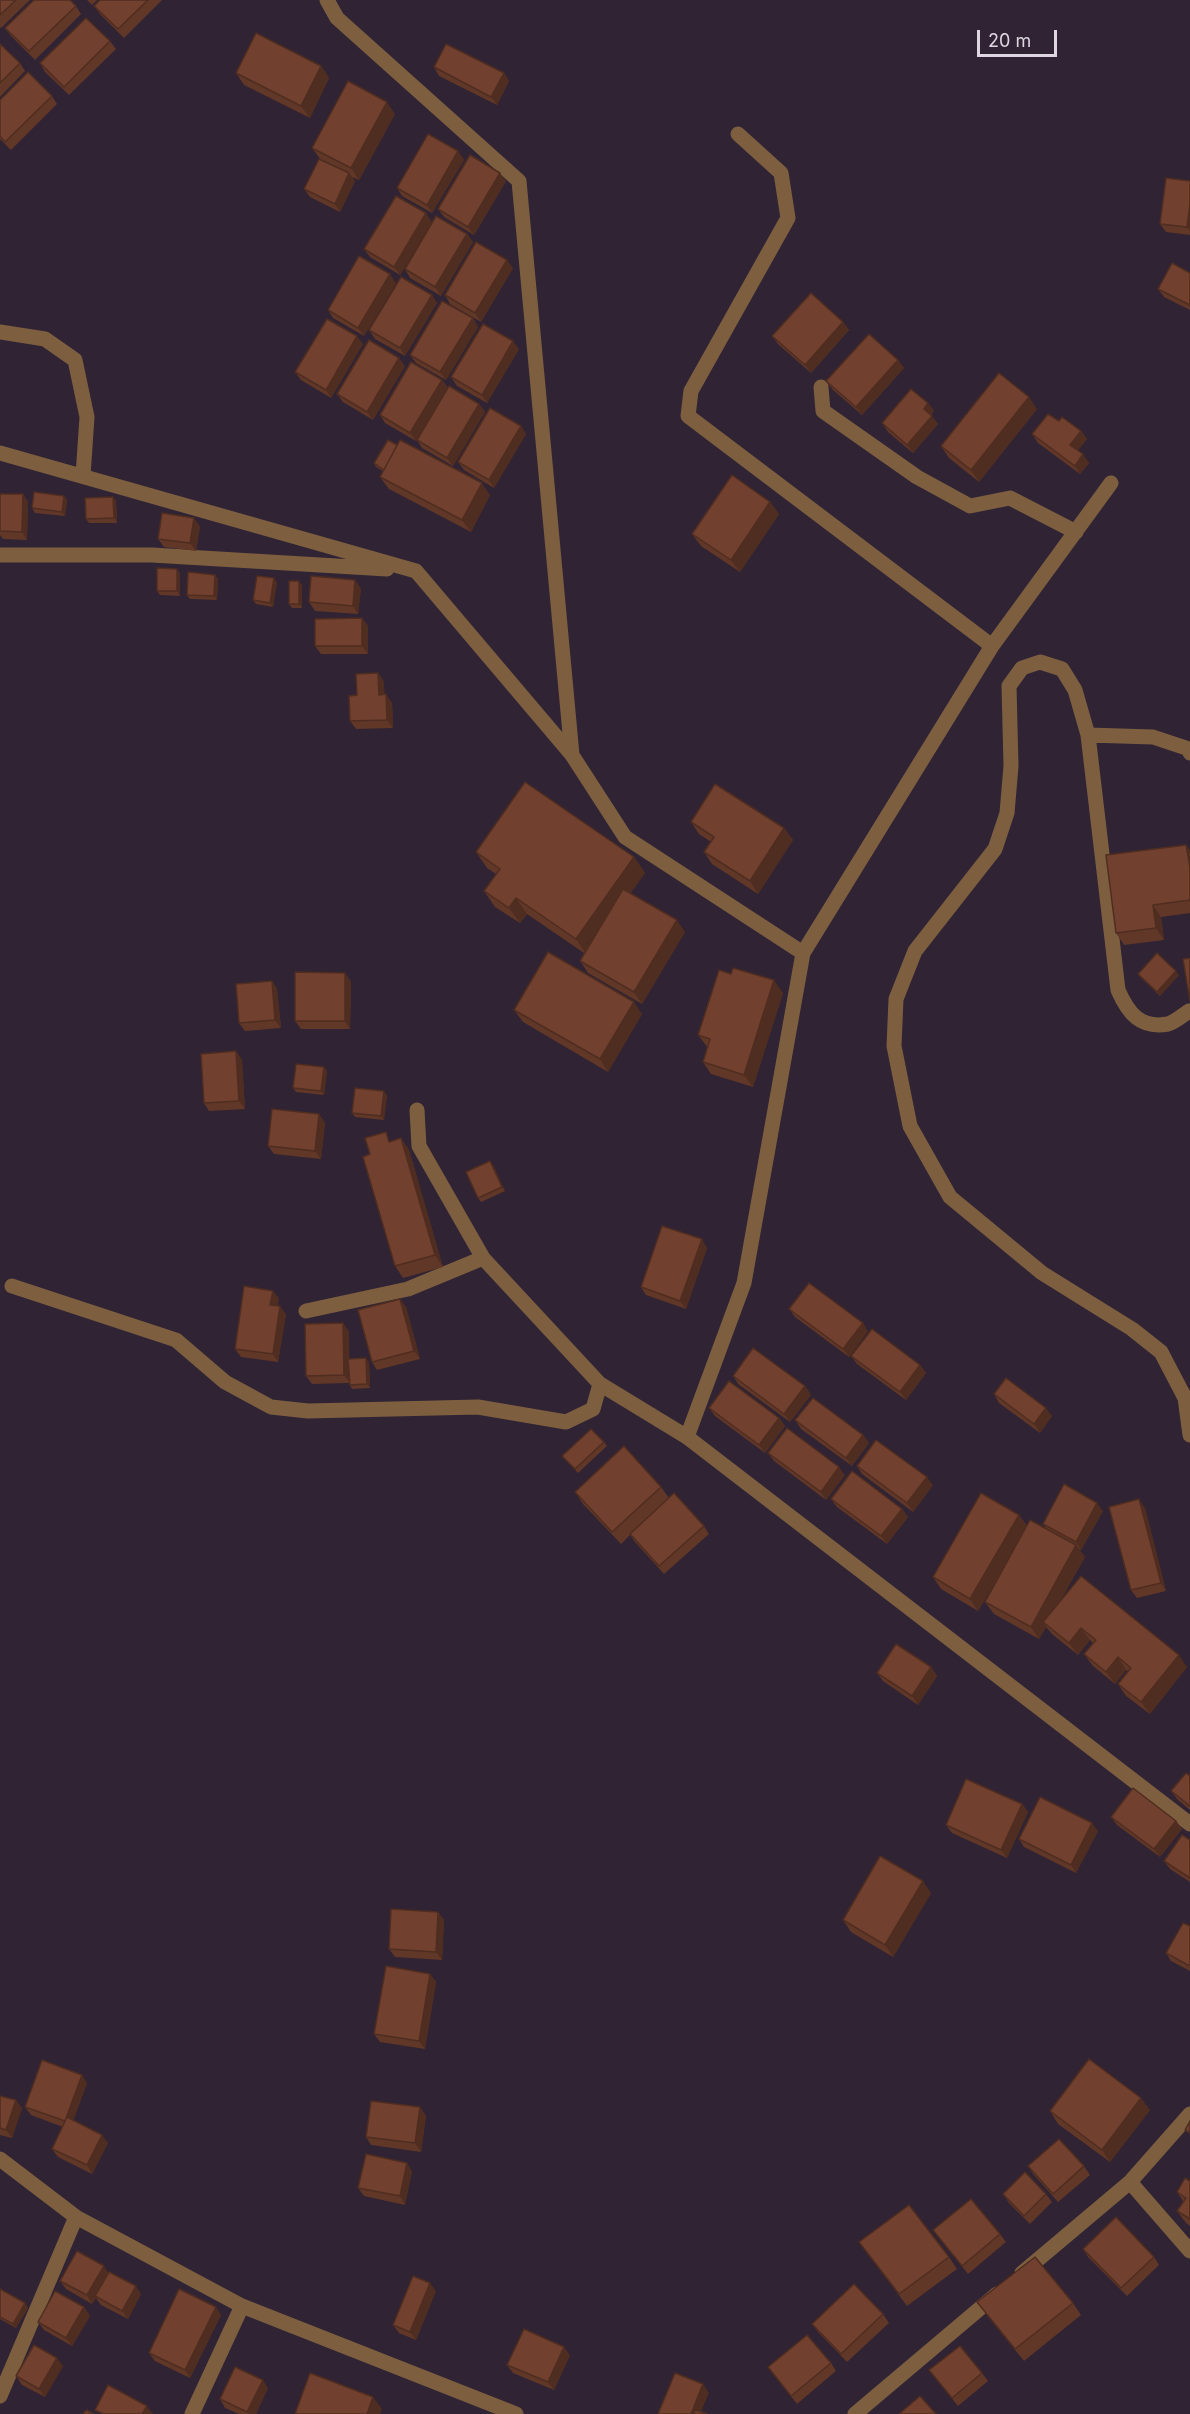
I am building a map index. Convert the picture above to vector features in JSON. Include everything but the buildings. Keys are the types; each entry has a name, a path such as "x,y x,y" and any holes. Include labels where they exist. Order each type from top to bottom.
{"street":[{"path":"327,0 337,18 519,181 572,756"},
{"path":"738,134 781,173 788,218 691,391 688,416 992,646"},
{"path":"0,332 45,339 75,360 87,417 83,476"},
{"path":"821,387 823,411 917,477 970,506 1011,498 1076,532"},
{"path":"0,453 416,571 572,756 626,837 803,953"},
{"path":"687,1437 744,1283 803,953 992,646 1112,483"},
{"path":"0,555 152,555 416,571"},
{"path":"1189,1011 1170,1024 1143,1022 1126,1009 1118,990 1088,735 1075,690 1062,669 1040,662 1022,668 1009,686 1011,766 1007,813 995,849 915,951 896,999 894,1046 910,1126 950,1197 1042,1273 1132,1329 1161,1352 1185,1398 1190,1435"},
{"path":"1088,735 1154,736 1189,749 1190,753"},
{"path":"417,1110 419,1146 483,1258 600,1384 687,1437 1190,1824"},
{"path":"306,1311 408,1289 483,1258"},
{"path":"12,1286 176,1340 225,1382 271,1407 308,1411 478,1407 566,1422 593,1409 600,1384"},
{"path":"855,2414 1130,2182 1190,2114"},
{"path":"0,2159 76,2217 242,2306 516,2414"},
{"path":"1130,2182 1190,2251"},
{"path":"0,2396 76,2217"},
{"path":"192,2414 242,2306"}]}
